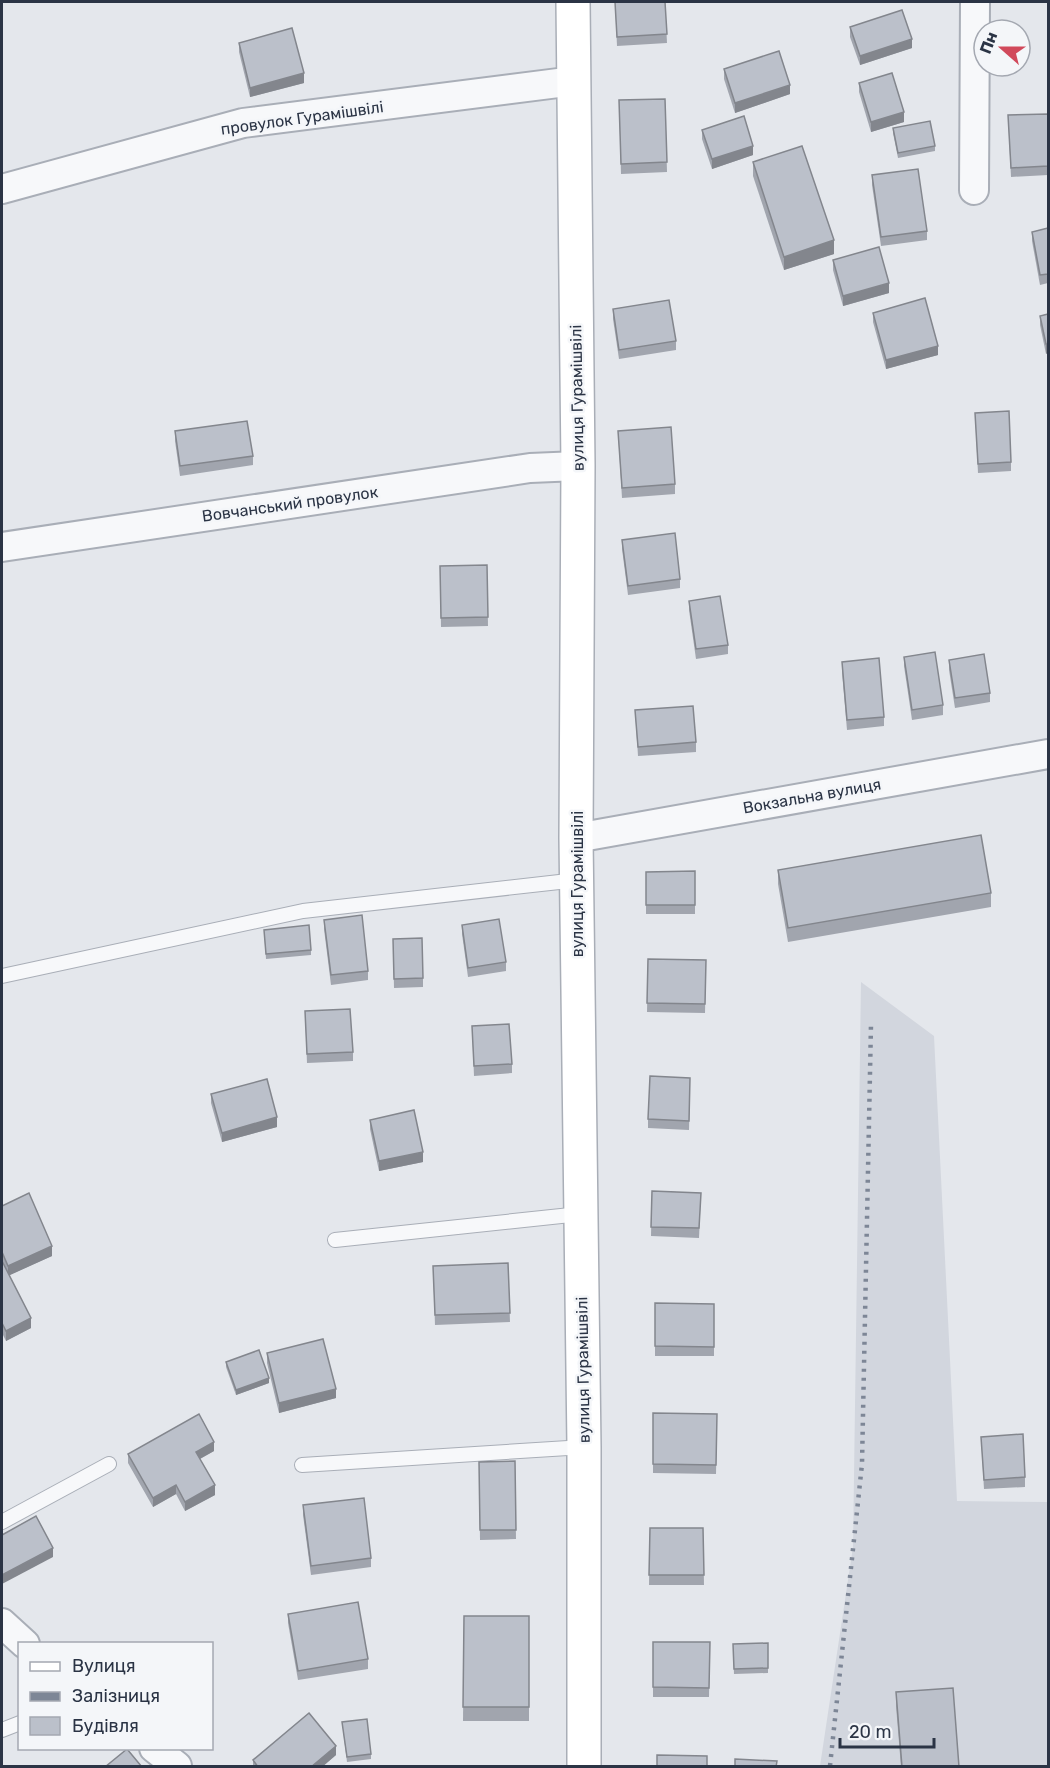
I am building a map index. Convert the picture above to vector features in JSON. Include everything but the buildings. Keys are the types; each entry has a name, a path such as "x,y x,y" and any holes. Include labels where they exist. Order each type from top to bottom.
{"main road":[{"name":"вулиця Гурамішвілі","path":"573,2 578,466 576,838 585,1447 584,1767"}],"street":[{"path":"974,190 975,2"},
{"name":"провулок Гурамішвілі","path":"2,189 243,123 574,81"},
{"name":"Вовчанський провулок","path":"2,547 530,468 578,466"},
{"name":"Вокзальна вулиця","path":"576,838 1048,754"},
{"path":"2,1623 23,1642"},
{"path":"155,1750 177,1767"}],"lane":[{"path":"2,976 303,911 577,880"},
{"path":"335,1240 581,1214"},
{"path":"302,1465 585,1447"},
{"path":"2,1522 109,1464"},
{"path":"2,1730 18,1724"}],"shaded area":[{"path":"861,982 934,1036 957,1501 1048,1502 1048,1766 820,1766 853,1547"}],"railway":[{"path":"830,1766 862,1464 871,1024"}]}
